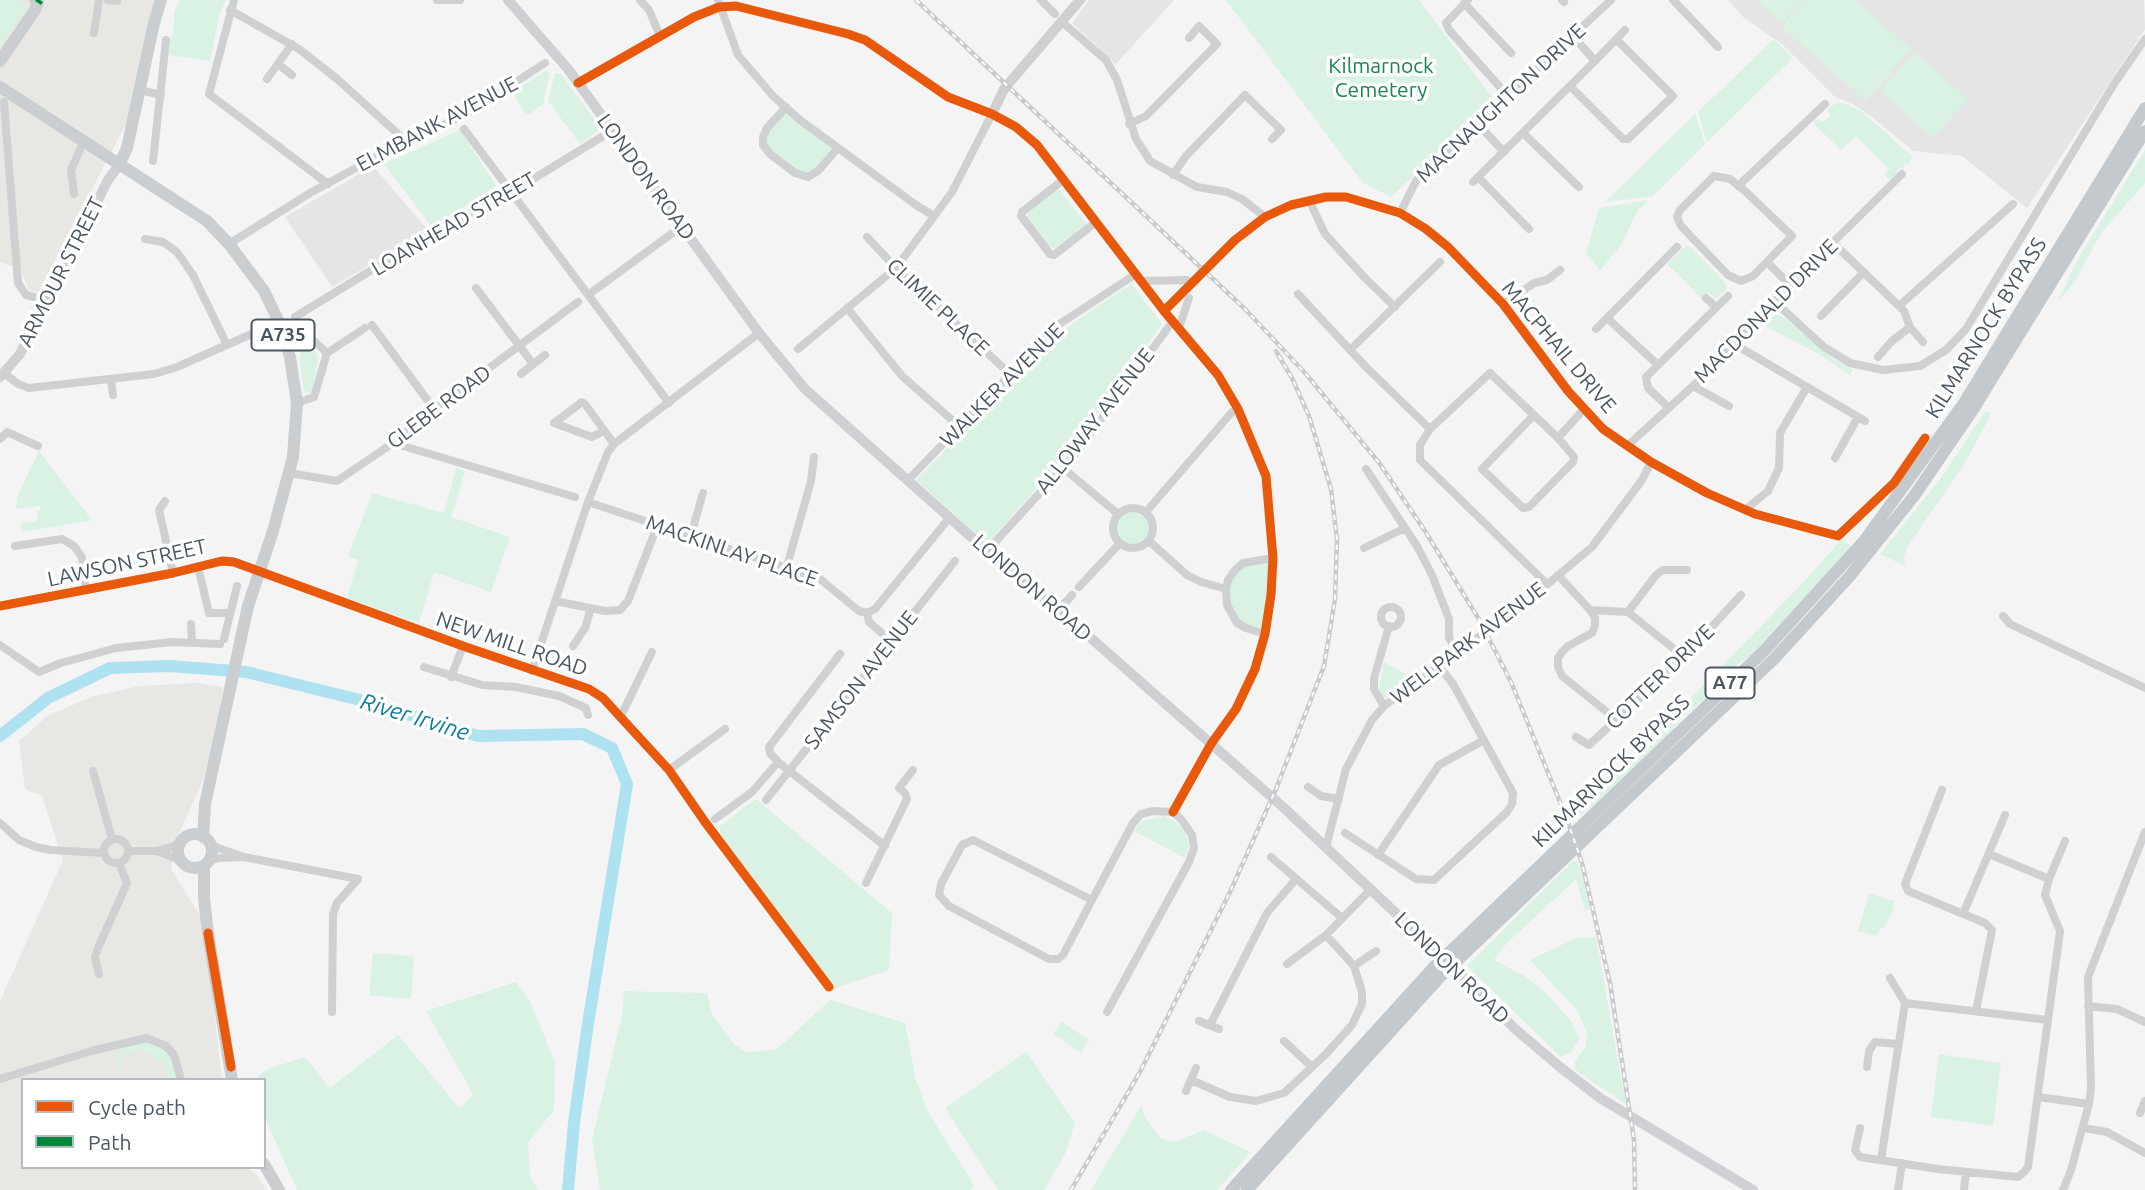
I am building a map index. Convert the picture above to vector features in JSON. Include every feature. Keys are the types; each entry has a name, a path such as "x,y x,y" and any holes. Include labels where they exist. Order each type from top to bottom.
{"highway":[{"name":"KILMARNOCK BYPASS","path":"1231,1190 1434,967 1766,650 1864,541 1964,403 2145,108"},
{"name":"KILMARNOCK BYPASS","path":"1247,1190 1440,977 1774,659 1849,577 1914,496 1972,411 2145,131"}],"main road":[{"path":"119,165 127,148 161,0"},
{"name":"LONDON ROAD","path":"508,0 568,69 759,333 805,389 1326,847 1514,1028 1560,1067 1623,1112 1753,1190"},
{"path":"0,61 36,2"},
{"name":"A735","path":"0,87 207,221 229,244 264,291 290,357 297,404 293,457 274,531 248,606 205,804 207,841 211,853 206,863 204,898 232,1078"},
{"path":"102,152 118,145 130,130"},
{"path":"130,130 136,175"},
{"name":"ARMOUR STREET","path":"2,375 20,354 108,180 119,165"},
{"name":"A735","path":"204,898 183,863 178,849 205,804"},
{"path":"183,841 195,835 207,841"},
{"path":"183,863 195,868 206,863"},
{"path":"266,1169 279,1190"}],"street":[{"path":"94,33 99,0"},
{"path":"108,0 117,1"},
{"path":"234,0 209,94 328,184"},
{"path":"438,0 460,0"},
{"path":"640,0 649,10 660,36"},
{"path":"1041,0 1106,60 1117,80 1129,124 1150,161 1197,187 1227,192 1242,199 1265,218"},
{"path":"798,349 896,268 952,192 1004,89 1059,18 1080,0"},
{"name":"MACNAUGHTON DRIVE","path":"1400,214 1416,181 1611,0"},
{"path":"1673,0 1718,47"},
{"path":"1508,96 1449,30 1446,23 1466,1 1511,53"},
{"path":"578,83 719,4 736,6 865,40 948,97 992,114 1016,127 1037,145 1164,312 1218,375 1238,409 1266,476 1273,558 1265,634 1255,669 1236,709 1210,744 1173,812"},
{"path":"719,4 738,55 786,107 838,148 934,216"},
{"path":"230,9 292,44 336,78 407,142"},
{"path":"1129,124 1146,116 1217,44 1199,26 1189,38"},
{"path":"1529,229 1475,180 1625,30"},
{"path":"1573,36 1595,61"},
{"path":"1570,86 1623,139 1628,139 1673,96 1616,39"},
{"path":"1775,302 1824,347 1850,363 1883,370 1920,366 1946,350 1966,329 2114,84 2145,39"},
{"path":"153,161 166,40"},
{"path":"267,79 292,44"},
{"name":"ELMBANK AVENUE","path":"229,244 328,184 468,113 545,63"},
{"path":"278,64 292,75"},
{"path":"140,90 161,95"},
{"path":"1172,175 1186,156 1245,95 1281,130 1272,139"},
{"path":"4,102 18,283 26,295 47,300"},
{"path":"1738,186 1825,104"},
{"path":"786,107 767,128 763,137 763,145 770,154 795,173 808,177 818,171 838,148"},
{"path":"1478,124 1504,152"},
{"path":"464,129 669,403"},
{"name":"LOANHEAD STREET","path":"327,353 300,328 295,317 437,230 512,192 613,130"},
{"path":"1523,133 1579,187"},
{"path":"74,194 71,170 84,141"},
{"name":"MACDONALD DRIVE","path":"1628,446 1693,386 1902,174"},
{"path":"1714,176 1730,179 1738,186 1792,236 1753,276 1741,281 1728,275 1681,226 1677,217 1679,210 1714,176"},
{"path":"1063,180 1022,212 1021,216 1050,254 1054,255 1096,222"},
{"name":"MACPHAIL DRIVE","path":"1164,312 1222,254 1265,218 1291,205 1309,200 1346,197 1400,214 1426,229 1448,247 1503,304 1584,409 1603,429 1651,462 1707,493 1745,510 1838,536 1894,483 1925,438"},
{"path":"1309,200 1325,234 1395,307"},
{"path":"1899,306 2013,204"},
{"path":"588,295 682,226"},
{"name":"CLIMIE PLACE","path":"867,237 896,268 1011,375"},
{"path":"145,239 163,243 177,252 193,275 227,345"},
{"path":"1833,243 1904,311 1910,327 1923,342"},
{"path":"1596,329 1677,247"},
{"path":"1657,250 1666,258"},
{"path":"1350,350 1440,262"},
{"path":"1767,262 1790,285"},
{"path":"1503,304 1534,284 1547,281 1560,270"},
{"path":"1821,316 1863,273"},
{"path":"1138,278 1186,281"},
{"name":"WALKER AVENUE","path":"909,479 1058,325 1138,278"},
{"path":"476,288 533,364"},
{"path":"1298,294 1430,429"},
{"path":"1669,408 1646,384 1649,374 1728,296"},
{"name":"ALLOWAY AVENUE","path":"987,551 1076,453 1176,324 1189,298"},
{"path":"1706,298 1716,307"},
{"name":"GLEBE ROAD","path":"289,473 337,481 393,443 433,409 578,302"},
{"path":"847,308 902,376 960,427"},
{"path":"1607,318 1658,365"},
{"path":"297,404 314,397 327,353 369,327 433,409"},
{"path":"1878,357 1910,327"},
{"path":"2,375 29,388 111,380 171,369 265,328"},
{"path":"532,671 603,462 614,444 759,333"},
{"path":"1734,344 1862,419 1835,458"},
{"path":"521,374 545,355"},
{"path":"1534,415 1482,469 1523,508 1529,507 1573,462 1574,457 1558,438 1534,415 1490,373 1430,429 1420,445 1420,460 1547,584"},
{"path":"111,380 113,395"},
{"path":"1693,386 1729,406"},
{"path":"1745,510 1768,491 1779,468 1780,433 1807,387"},
{"path":"604,431 594,438 554,423 582,402 614,444"},
{"path":"1146,512 1232,412 1238,409"},
{"path":"1558,438 1584,409"},
{"path":"0,439 8,428 38,446"},
{"path":"393,443 575,497"},
{"path":"787,566 811,481 814,457"},
{"name":"WELLPARK AVENUE","path":"1326,847 1346,769 1371,720 1384,706 1520,607 1592,547 1642,480 1651,462"},
{"path":"1062,468 1118,514"},
{"path":"1366,469 1405,528 1442,596 1449,619 1449,638 1457,652"},
{"path":"691,535 703,493"},
{"path":"164,501 159,510 173,573"},
{"name":"MACKINLAY PLACE","path":"589,502 820,579 859,611 867,613 869,622 892,642"},
{"path":"1135,507 1146,512 1153,523 1149,541 1132,548 1120,543 1113,526 1118,514 1122,510 1135,507"},
{"name":"SAMSON AVENUE","path":"867,613 875,609 950,517"},
{"path":"555,601 605,611 620,610 628,601 658,524"},
{"path":"1364,548 1405,528"},
{"path":"15,546 62,539 75,546 82,557 86,590"},
{"path":"1149,541 1187,575 1226,589"},
{"path":"1079,587 1120,543"},
{"path":"1265,634 1237,622 1227,605 1226,589 1228,580 1243,563 1273,558"},
{"name":"LAWSON STREET","path":"0,606 222,561 260,570"},
{"name":"SAMSON AVENUE","path":"766,800 956,561"},
{"path":"198,567 209,613"},
{"name":"NEW MILL ROAD","path":"260,570 532,671 589,689 603,698 668,771 829,986"},
{"path":"1628,612 1656,575 1663,570 1687,570"},
{"path":"1558,575 1595,618 1592,634 1568,646 1558,659 1558,667 1562,676 1617,720"},
{"path":"0,645 39,672 116,648 172,642 222,641 237,586"},
{"path":"1058,611 1072,595"},
{"name":"COTTER DRIVE","path":"1576,737 1589,745 1684,657 1741,595"},
{"path":"573,646 584,628 591,608"},
{"path":"1590,610 1628,612 1684,657"},
{"path":"200,617 209,613 229,614"},
{"path":"2003,617 2010,624 2145,688"},
{"path":"191,624 192,643"},
{"path":"1384,706 1374,689 1374,678 1389,626"},
{"path":"451,677 463,646"},
{"path":"620,718 652,652"},
{"path":"840,654 769,747 778,762 885,846"},
{"path":"1345,833 1416,879 1434,880 1507,812 1512,804 1513,793 1453,684 1439,666"},
{"path":"424,667 482,685 516,687 559,696 586,708 588,715"},
{"path":"668,771 725,729"},
{"path":"1378,855 1439,765 1484,740"},
{"path":"715,819 752,792 778,762"},
{"path":"866,883 907,799 899,788 913,770"},
{"path":"93,771 112,839"},
{"path":"1308,788 1321,796 1339,799"},
{"path":"1942,790 1905,884 1908,891 1985,923 1992,930 1976,1011"},
{"path":"1092,901 973,840 962,845 941,884 939,895 949,906 1053,959 1063,955 1092,901 1133,823 1141,814 1164,810 1173,812 1192,835 1194,848 1189,862 1107,1012"},
{"path":"1963,914 2005,815"},
{"path":"0,823 19,839 36,847 104,853"},
{"path":"2063,1190 2090,1104 2088,977 2145,832"},
{"path":"112,839 123,841 128,851 126,859 119,863 107,860 104,853 106,845 112,839"},
{"path":"128,851 157,851 183,841"},
{"path":"207,841 244,857 358,879 337,903 333,914 332,1012"},
{"path":"1860,1128 1855,1150 1857,1156 2018,1177 2028,1167 2060,931 2045,895 2065,841"},
{"path":"157,851 183,863"},
{"path":"1989,854 2049,879"},
{"path":"206,863 219,858 244,857"},
{"path":"1271,857 1342,918"},
{"path":"99,974 95,957 127,883 119,863"},
{"path":"1199,1021 1215,1027 1267,913 1296,879"},
{"path":"1287,964 1326,935 1371,889"},
{"path":"1191,1080 1230,1097 1256,1101 1284,1093 1312,1068 1352,1025 1362,1004 1360,981 1354,966 1326,935"},
{"path":"1354,966 1376,951"},
{"path":"1881,1160 1905,1003 1891,978"},
{"path":"1905,1003 2048,1020"},
{"path":"2088,1006 2117,1009 2145,1022"},
{"path":"0,1079 95,1050 147,1038 166,1046 174,1055 180,1078"},
{"path":"1284,1041 1312,1068"},
{"path":"1867,1067 1869,1051 1875,1042 1898,1044"},
{"path":"1186,1091 1196,1068"},
{"path":"2038,1097 2090,1104"},
{"path":"2140,1113 2145,1101"},
{"path":"2084,1128 2107,1132 2145,1153"},
{"path":"1898,1190 1902,1163"},
{"path":"1964,1190 1966,1172"}],"shaded area":[{"path":"0,0 156,0 127,122 38,293 29,290 20,269 0,262"},
{"path":"1089,0 1174,0 1116,64 1072,23"},
{"path":"1728,0 2144,0 2145,29 2027,208 1962,156 1913,151 1872,117 1853,104 1835,97 1782,44 1744,18"},
{"path":"373,166 428,230 332,287 285,217"},
{"path":"198,683 223,687 213,749 200,787 176,840 171,869 204,922 222,1078 21,1078 21,1169 249,1169 257,1175 266,1190 0,1190 0,1001 63,860 42,796 25,789 19,741 47,716 94,696 140,686"}],"green space":[{"path":"0,0 18,0 26,9 0,47"},
{"path":"180,0 226,0 220,13 210,61 169,55 174,12"},
{"name":"Kilmarnock Cemetery","path":"1226,0 1419,0 1494,100 1391,197 1363,183"},
{"path":"1756,0 1803,0 1782,23"},
{"path":"1805,0 1855,0 1911,49 1866,101 1781,27"},
{"path":"1774,39 1793,58 1707,142 1698,112"},
{"path":"1915,52 1968,99 1933,138 1880,91"},
{"path":"546,71 550,72 543,104 529,114 525,113 512,92"},
{"path":"555,73 561,74 600,127 580,144 548,101"},
{"path":"1840,102 1861,111 1913,157 1909,164 1905,163 1903,169 1900,167 1896,171 1898,176 1893,181 1884,175 1889,169 1856,136 1841,150 1813,123 1816,119 1823,122 1831,115 1828,112 1829,107"},
{"path":"786,107 838,148 808,177 795,173 763,145 767,128"},
{"path":"1695,114 1705,144 1653,196 1605,202"},
{"path":"460,130 496,186 432,227 384,164"},
{"path":"2145,150 2145,183 2102,232 2073,284 2058,302 2075,264"},
{"path":"1058,188 1087,225 1059,248 1049,247 1026,218 1030,210"},
{"path":"1649,200 1638,210 1621,245 1600,270 1586,253 1599,208"},
{"path":"1686,246 1725,282 1727,289 1717,298 1708,293 1702,299 1667,264"},
{"path":"1131,284 1162,324 1071,450 987,544 916,480 1066,328"},
{"path":"1775,314 1785,318 1833,359 1853,370 1850,375 1819,354 1763,325"},
{"path":"295,333 317,354 312,391 309,394 304,391 301,353"},
{"path":"1985,412 1990,412 1988,420 1962,468 1907,547 1905,566 1880,554 1940,479"},
{"path":"39,451 92,520 22,532 20,524 38,521 37,511 40,506 16,509 18,494"},
{"path":"456,468 465,471 451,517 510,537 491,592 434,572 419,623 347,598 358,560 348,556 372,493 444,513"},
{"path":"1133,511 1145,516 1150,528 1145,540 1133,545 1121,540 1116,528 1121,516"},
{"path":"1841,540 1854,547 1760,651 1738,664 1608,795 1577,818 1574,809 1661,734 1682,707"},
{"path":"1273,558 1265,634 1246,628 1231,615 1228,580 1243,563"},
{"path":"1384,662 1415,679 1388,699 1382,696 1379,688"},
{"path":"756,799 892,913 889,970 833,989 720,835 720,826"},
{"path":"1164,816 1179,824 1186,834 1189,846 1185,858 1134,831 1142,821"},
{"path":"1574,860 1579,865 1591,908 1585,911 1576,879 1506,944 1494,960 1524,976 1545,992 1572,1022 1579,1038 1572,1052 1561,1057 1467,966"},
{"path":"1869,893 1894,901 1893,910 1877,936 1858,931"},
{"path":"1596,937 1626,1104 1575,1069 1575,1061 1586,1046 1587,1032 1576,1009 1530,960 1576,938"},
{"path":"373,953 414,956 411,999 369,995"},
{"path":"516,982 529,999 555,1062 554,1110 528,1143 530,1176 538,1190 297,1190 266,1120 266,1078 256,1078 267,1069 305,1057 330,1088 398,1035 460,1109 473,1094 426,1011"},
{"path":"624,991 707,993 712,1015 734,1044 746,1052 776,1050 830,1000 905,1023 916,1080 928,1112 974,1185 971,1190 600,1190 592,1140 622,1015"},
{"path":"1062,1022 1089,1040 1081,1053 1053,1034"},
{"path":"139,1043 156,1045 166,1052 175,1068 177,1078 168,1077 164,1061 156,1063 152,1052 145,1054 143,1049 118,1056 125,1076 117,1063 116,1053 120,1048"},
{"path":"1026,1052 1075,1123 1065,1154 1044,1190 998,1190 945,1108"},
{"path":"1939,1054 2001,1063 1993,1126 1931,1117"},
{"path":"1141,1106 1145,1117 1161,1139 1176,1142 1203,1130 1251,1152 1217,1190 1091,1190"}],"waterway":[{"name":"River Irvine","path":"0,736 48,698 110,668 170,666 246,672 368,702 478,736 583,734 612,748 627,784 587,1030 568,1190"}],"railway":[{"path":"916,0 1245,309 1306,374 1380,464 1480,621 1511,682 1567,819 1582,863 1610,983 1634,1140 1635,1190"},
{"path":"1071,1190 1140,1072 1230,892 1276,789 1324,666 1335,599 1337,539 1331,489 1309,416 1276,351"}],"cycle path":[{"path":"578,83 694,17 719,7 736,6 865,40 948,97 992,114 1016,127 1037,145 1164,311 1218,375 1238,409 1266,476 1273,558 1265,634 1255,669 1236,709 1211,744 1173,812"},
{"path":"1164,311 1235,240 1265,217 1291,205 1326,197 1346,197 1400,213 1448,247 1503,304 1568,391 1603,429 1651,462 1707,493 1755,514 1838,536 1894,483 1925,438"},
{"path":"0,606 222,561 234,562 589,689 603,698 669,770 829,987"},
{"path":"208,933 231,1067"}]}
